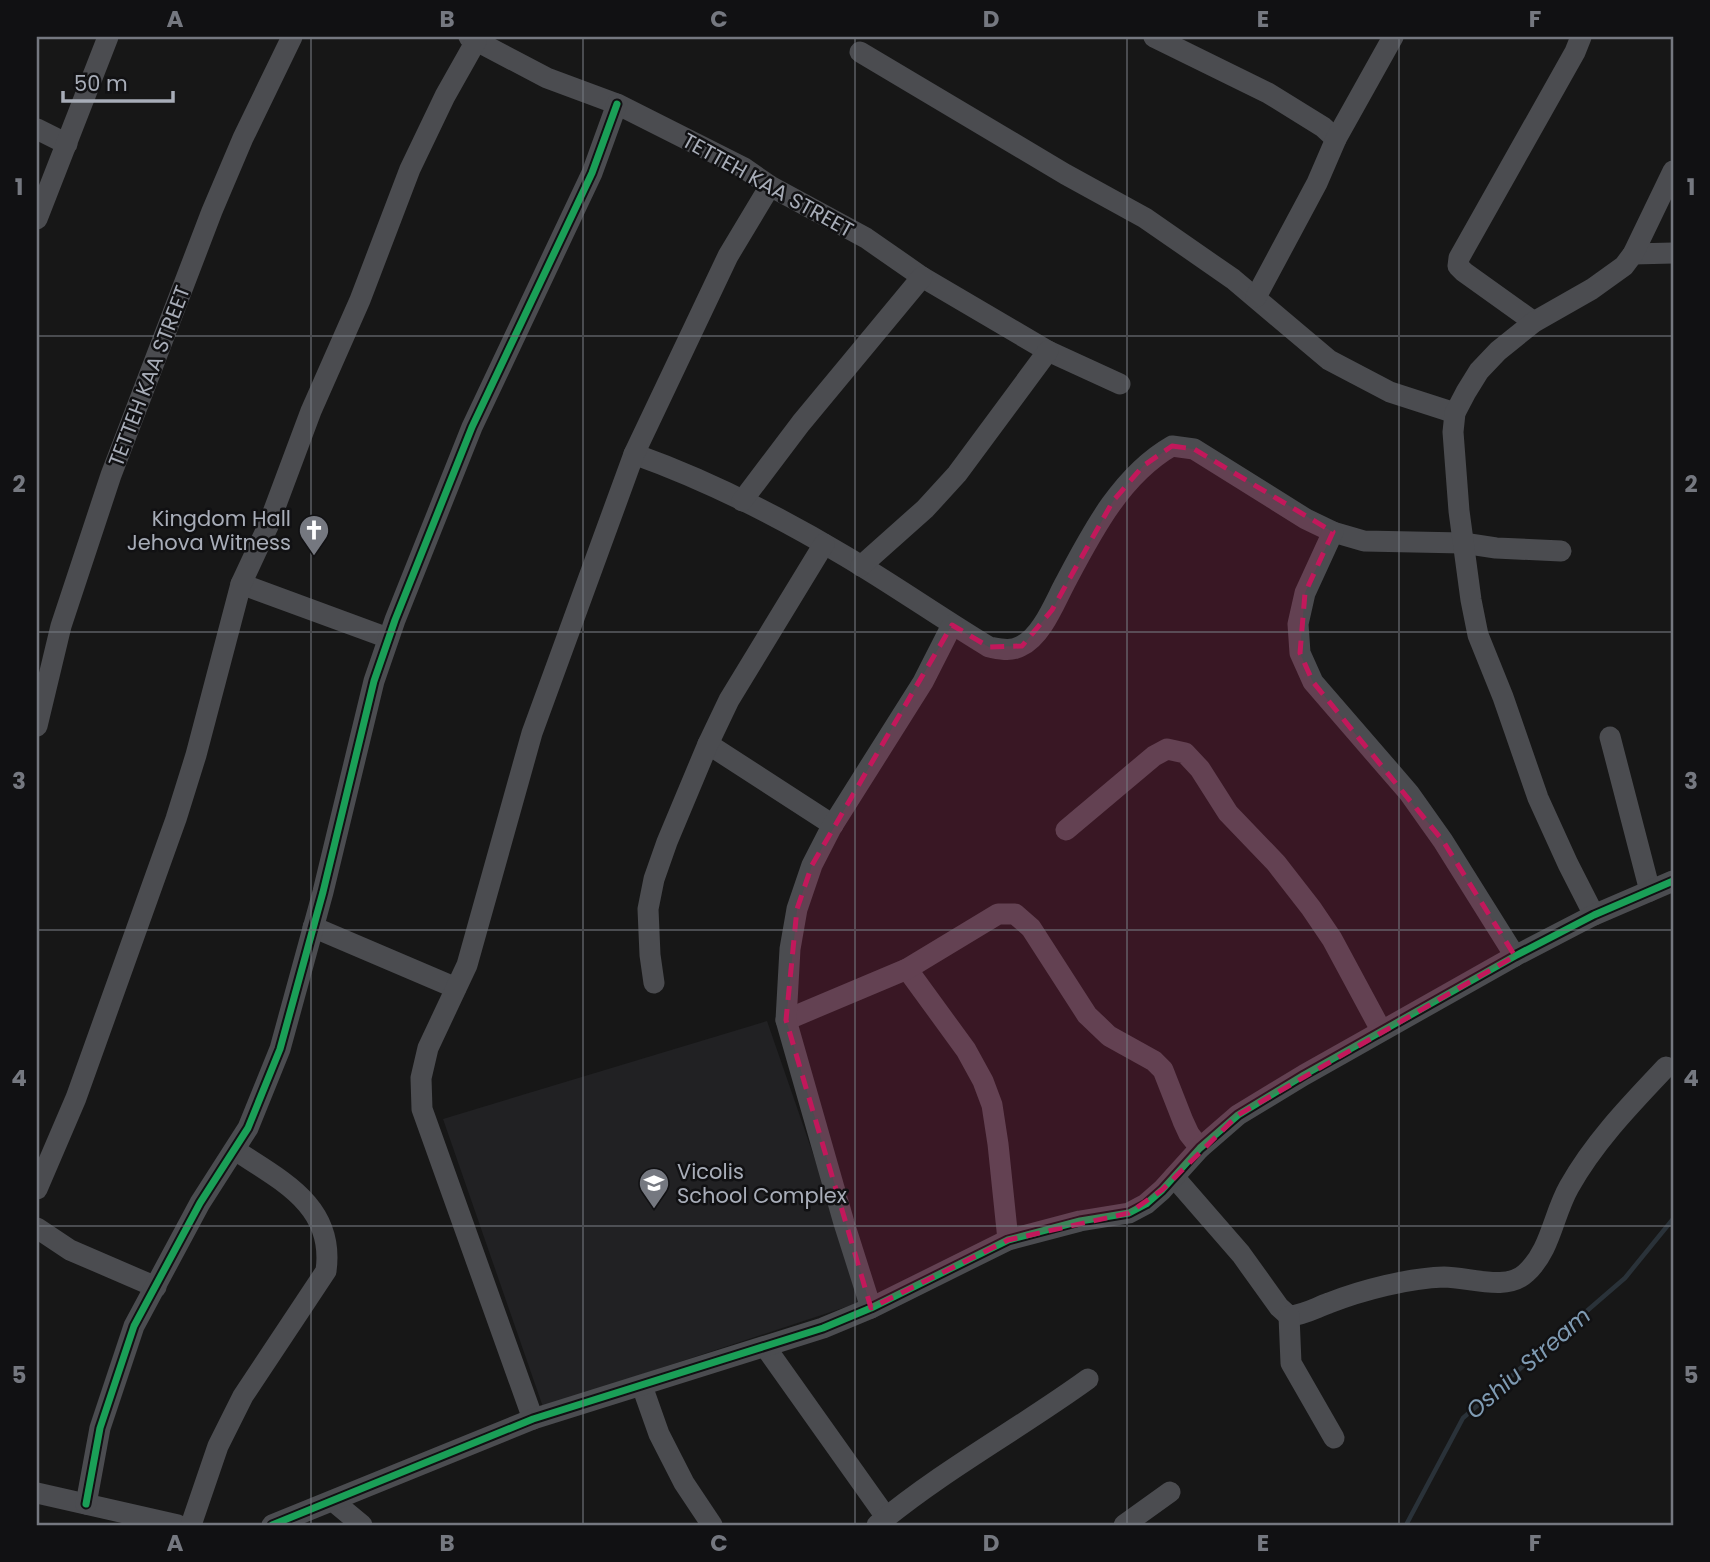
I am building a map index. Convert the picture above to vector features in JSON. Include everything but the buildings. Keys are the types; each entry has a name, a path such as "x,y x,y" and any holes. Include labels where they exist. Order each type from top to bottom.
{"street":[{"path":"37,219 108,37"},
{"name":"TETTEH KAA STREET","path":"37,726 61,626 111,475 212,211 243,138 292,37"},
{"path":"1154,37 1268,93 1336,139"},
{"path":"1256,297 1317,183 1336,139 1393,37"},
{"path":"1534,322 1464,272 1458,266 1459,258 1581,37"},
{"path":"37,1189 76,1098 176,819 242,584 268,526 311,411 360,300 410,169 472,39"},
{"name":"TETTEH KAA STREET","path":"472,39 547,78 617,104 744,168 1048,351 1120,384"},
{"path":"860,52 1065,174 1145,218 1256,297 1329,360 1390,392 1455,413"},
{"path":"86,1504 100,1428 134,1326 200,1203 248,1128 280,1049 374,681 388,638 472,427 592,173 617,104"},
{"path":"37,129 67,144"},
{"path":"1594,915 1567,864 1538,798 1478,635 1463,543 1455,467 1455,413 1479,371 1498,351 1534,322 1624,266 1633,254 1673,171"},
{"path":"533,1419 422,1109 421,1078 428,1048 467,965 532,733 634,454 728,256 770,186"},
{"path":"1633,254 1673,253"},
{"path":"743,500 801,422 922,277"},
{"path":"861,566 917,517 957,474 1048,351"},
{"path":"634,454 681,471 743,500 861,566 989,647 1007,650 1022,646 1040,629 1113,501 1143,466 1172,446 1194,449 1306,519 1333,532 1376,542 1463,543 1496,548 1561,551"},
{"path":"1333,532 1305,593 1298,624 1300,653 1313,682 1409,793 1443,841 1515,956"},
{"path":"654,983 648,909 654,879 708,744 742,678 824,544"},
{"path":"242,584 388,638"},
{"path":"871,1308 786,1020 790,948 797,909 812,865 833,825 917,692 952,625"},
{"path":"1610,737 1650,891"},
{"path":"708,744 833,825"},
{"path":"1066,830 1154,756 1167,749 1185,753 1200,769 1228,813 1276,863 1311,908 1332,939 1381,1030"},
{"path":"272,1525 533,1419 823,1328 871,1308 1007,1240 1080,1221 1129,1213 1146,1204 1200,1148 1238,1115 1381,1030 1515,956 1594,915 1673,881"},
{"path":"786,1020 907,969 998,914 1015,914 1031,928 1087,1015 1109,1036 1154,1061 1163,1070 1186,1128 1200,1148"},
{"path":"313,927 456,988"},
{"path":"907,969 966,1049 992,1105 1007,1240"},
{"path":"1289,1316 1301,1315 1330,1302 1415,1280 1444,1277 1512,1281 1526,1273 1539,1258 1550,1236 1568,1188 1608,1130 1666,1067"},
{"path":"191,1525 218,1446 243,1396 326,1271 328,1253 322,1229 313,1210 295,1189 235,1150"},
{"path":"1174,1177 1241,1254 1279,1307 1289,1316 1291,1363 1334,1438"},
{"path":"37,1228 70,1250 156,1287"},
{"path":"766,1348 882,1521 982,1449 1038,1415 1088,1379"},
{"path":"642,1386 659,1434 684,1483 712,1525"},
{"path":"1124,1525 1170,1492"},
{"path":"37,1493 178,1525"},
{"path":"333,1501 362,1525"}],"highlighted area":[{"path":"1172,446 1194,449 1333,532 1305,593 1300,653 1313,682 1443,841 1515,956 1238,1115 1162,1190 1129,1213 1008,1240 871,1308 786,1020 797,909 812,865 952,625 989,647 1022,646 1052,610 1113,501 1143,466"}],"shaded area":[{"name":"Vicolis School Complex","path":"767,1021 864,1301 543,1407 443,1119"}],"waterway":[{"name":"Oshiu Stream","path":"1406,1525 1463,1418 1625,1278 1673,1219"}],"cycle path":[{"path":"86,1504 100,1428 134,1326 200,1203 248,1128 280,1049 323,892 374,681 395,620 472,427 592,173 617,104"},
{"path":"272,1525 533,1419 823,1328 871,1308 1008,1240 1080,1221 1129,1213 1146,1204 1162,1190 1200,1148 1238,1115 1515,956 1594,915 1673,881"}],"place":[{"name":"Kingdom Hall Jehova Witness","path":"314,557"},
{"name":"Vicolis School Complex","path":"654,1210"}]}
